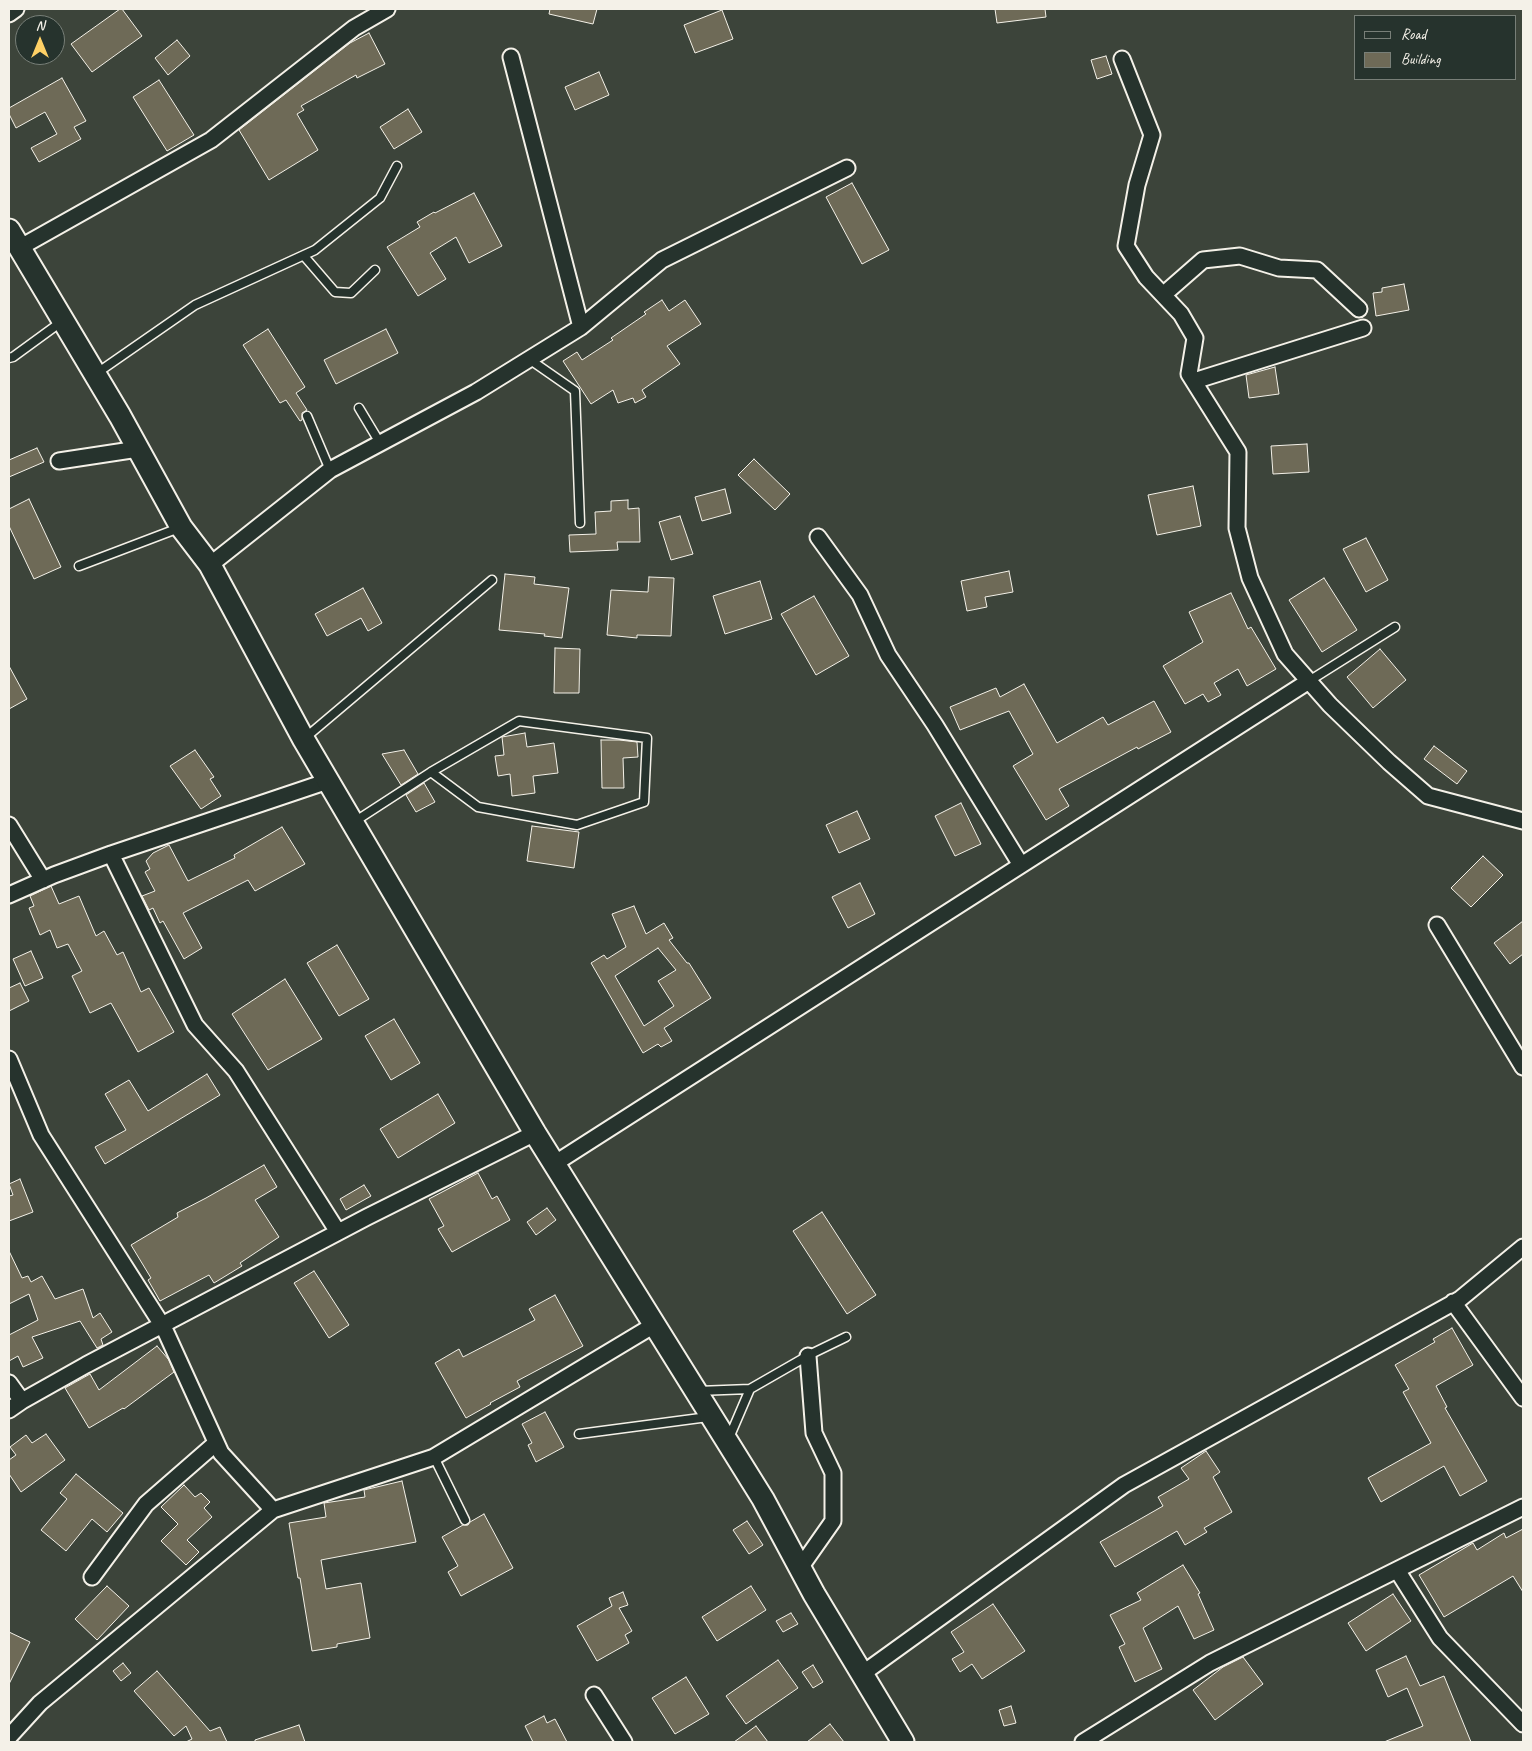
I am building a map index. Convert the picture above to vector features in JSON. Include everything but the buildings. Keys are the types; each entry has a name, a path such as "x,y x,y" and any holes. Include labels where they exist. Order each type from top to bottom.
{"main road":[{"path":"14,239 95,374 181,527 210,565 304,740 535,1133 763,1500 800,1568 903,1742"}],"street":[{"path":"9,14 16,9"},
{"path":"14,239 211,140 354,28 387,9"},
{"path":"511,57 581,327"},
{"path":"1122,59 1152,135 1137,185 1126,246 1146,277 1182,314 1195,338 1189,374 1238,452 1237,528 1250,578 1285,654 1330,705 1428,796 1523,821"},
{"path":"210,565 330,470 476,392 581,327 662,260 847,168"},
{"path":"1163,295 1203,260 1240,256 1279,268 1317,270 1359,309"},
{"path":"1194,381 1363,328"},
{"path":"59,461 138,449"},
{"path":"818,537 860,595 888,655 935,725 1021,865"},
{"path":"554,1164 1309,681"},
{"path":"9,895 42,880 111,854 328,780"},
{"path":"9,825 42,880"},
{"path":"111,854 195,1025 236,1071 338,1232"},
{"path":"1437,925 1523,1067"},
{"path":"9,1059 41,1136 162,1325 221,1453 273,1510"},
{"path":"9,1410 22,1401 162,1325 338,1232 535,1133"},
{"path":"862,1674 1124,1485 1453,1302 1523,1247"},
{"path":"1453,1302 1523,1398"},
{"path":"9,1737 40,1704 273,1510 434,1457 654,1325"},
{"path":"800,1568 833,1521 833,1474 814,1433 808,1356"},
{"path":"9,1383 22,1401"},
{"path":"92,1577 146,1504 216,1443"},
{"path":"1083,1742 1210,1663 1523,1507"},
{"path":"1397,1570 1440,1638 1523,1724"},
{"path":"594,1695 624,1742"}],"lane":[{"path":"95,374 195,305 315,250 380,198 397,166"},
{"path":"304,256 335,292 351,293 375,270"},
{"path":"9,358 63,321"},
{"path":"529,359 575,391 580,523"},
{"path":"359,408 380,443"},
{"path":"307,416 330,470"},
{"path":"79,566 181,527"},
{"path":"304,740 492,580"},
{"path":"1309,681 1395,627"},
{"path":"353,823 431,772 519,721 647,738 644,802 577,825 478,806 431,772"},
{"path":"696,1392 750,1389 846,1337"},
{"path":"727,1442 750,1389"},
{"path":"579,1434 712,1416"},
{"path":"434,1457 465,1520"}]}
